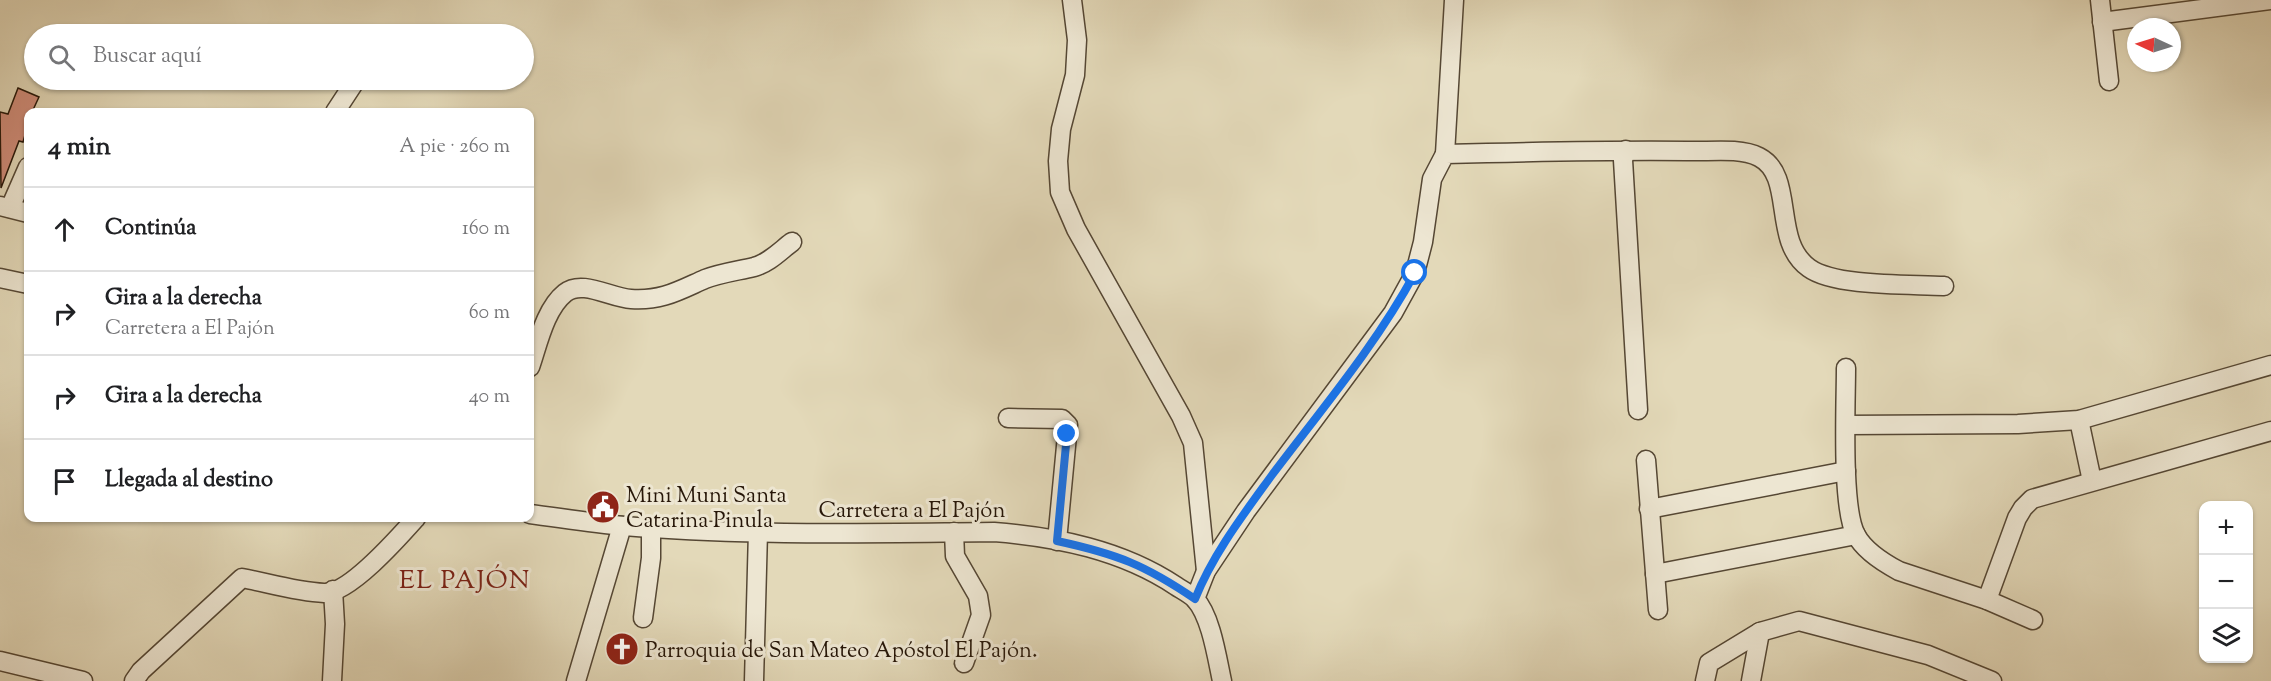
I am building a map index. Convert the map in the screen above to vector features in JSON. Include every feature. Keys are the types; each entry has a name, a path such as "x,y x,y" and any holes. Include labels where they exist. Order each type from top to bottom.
{"street":[{"path":"1072,0 1077,40 1075,75 1060,140 1058,160 1060,192 1076,229 1181,416 1193,443 1206,571"},
{"path":"1222,681 1211,633 1195,599 1206,571 1246,511 1393,313 1415,273 1424,242 1432,179 1445,154 1454,0"},
{"path":"2100,0 2109,81"},
{"path":"2102,22 2271,0"},
{"path":"337,108 349,90"},
{"path":"1445,154 1626,150 1738,152 1757,156 1773,167 1779,185 1786,234 1794,253 1810,269 1833,278 1863,282 1944,286"},
{"path":"1626,150 1623,160 1638,410"},
{"path":"24,174 5,207 24,212"},
{"path":"534,355 543,329 556,303 566,292 578,288 631,299 651,299 678,294 705,279 756,266 773,258 792,242"},
{"path":"0,278 24,283"},
{"path":"1846,425 2018,424 2079,420 2271,365"},
{"path":"1846,368 1846,471 1856,535 1892,567 1987,600 2033,620"},
{"path":"1008,418 1062,419 1068,425 1057,541"},
{"path":"2079,420 2092,481"},
{"path":"1987,600 2023,508 2044,494 2271,431"},
{"path":"1646,460 1658,610"},
{"path":"1650,509 1846,471"},
{"name":"Carretera a El Pajón","path":"534,515 651,528 1025,535 1106,552 1160,575 1195,599"},
{"path":"134,681 141,671 242,578 326,593 350,582 391,546 412,522"},
{"path":"576,681 622,526"},
{"path":"643,618 651,558 651,528"},
{"path":"754,681 758,531"},
{"path":"954,532 955,556 978,596 981,615 964,663"},
{"path":"1655,574 1856,535"},
{"path":"332,681 335,624 333,590"},
{"path":"1705,681 1709,663 1760,632 1799,621 1928,655 1992,681"},
{"path":"1750,681 1760,632"},
{"path":"0,661 83,681"}],"building":[{"path":"18,88 39,97 34,108 24,108 24,139 23,142 19,141 1,188 0,112 8,114"}],"place":[{"name":"Mini Muni Santa Catarina Pinula","path":"603,507"},
{"name":"Parroquia de San Mateo Apóstol El Pajón.","path":"622,649"}],"district":[{"name":"EL PAJÓN","path":"465,579"}],"route":[{"path":"1067,434 1057,541 1106,552 1134,563 1160,575 1195,599 1206,571 1246,511 1393,313 1415,273"}]}
